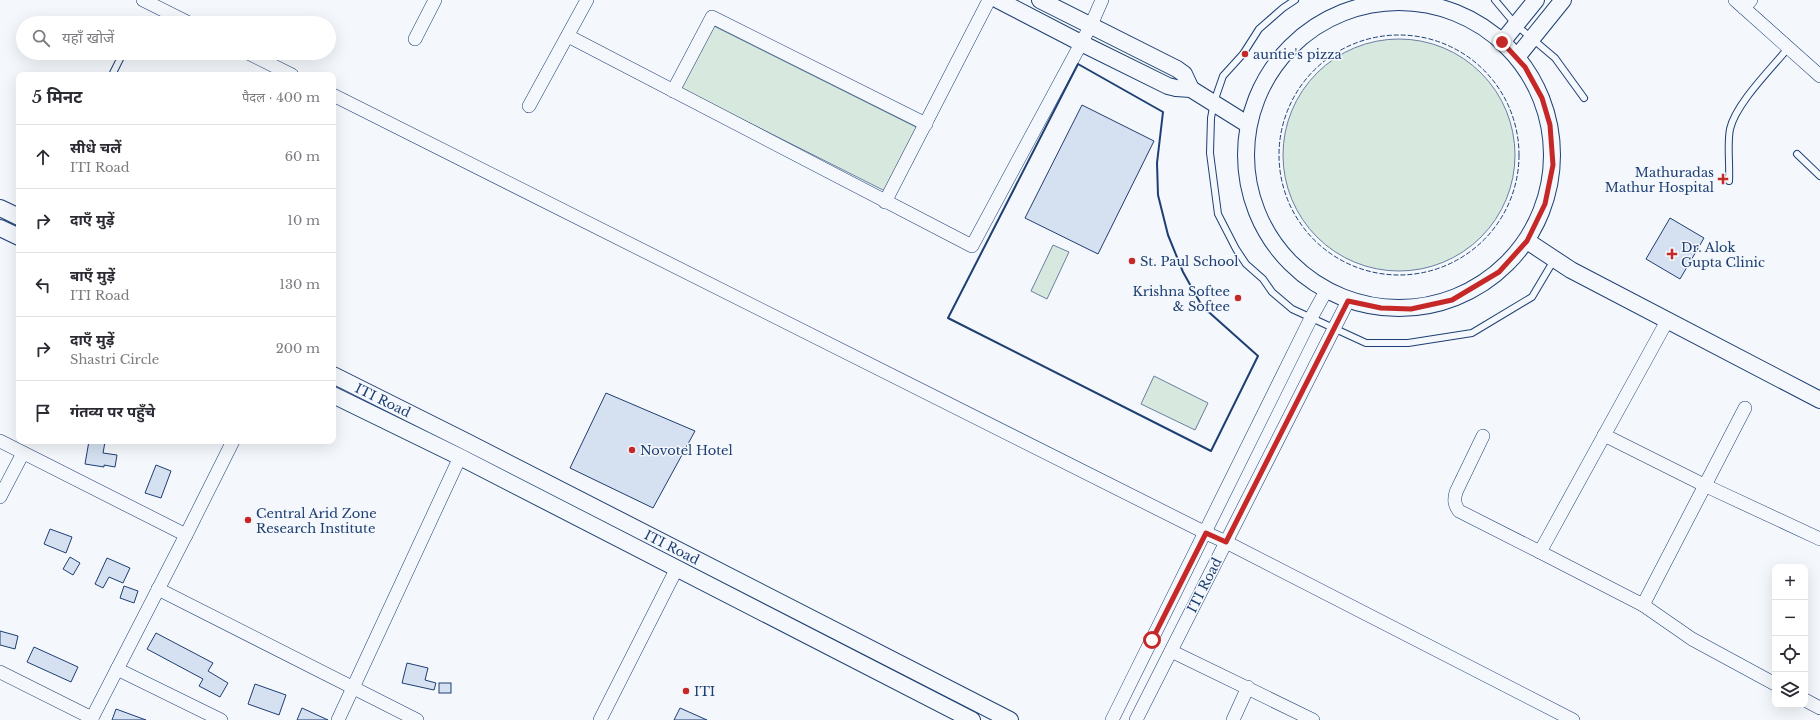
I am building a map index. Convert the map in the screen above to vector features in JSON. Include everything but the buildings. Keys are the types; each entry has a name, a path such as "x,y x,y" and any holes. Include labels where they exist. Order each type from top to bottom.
{"street":[{"path":"143,0 175,16"},
{"path":"415,39 435,0"},
{"path":"530,106 587,0"},
{"path":"885,202 989,0"},
{"path":"998,0 1168,86 1191,89 1247,124"},
{"path":"1040,0 1177,69 1184,74 1191,89"},
{"path":"568,36 972,246 1091,26 1102,0"},
{"path":"1502,42 1536,0"},
{"path":"1517,57 1563,0"},
{"path":"1391,1 1415,3 1468,18 1486,29 1502,42 1525,67 1542,98 1550,125 1553,165 1545,204 1527,241 1499,272 1452,300 1411,309 1381,308 1348,301 1316,285 1274,247 1250,196 1244,155 1247,124 1260,88 1272,68 1291,45 1315,26 1335,15 1368,2 1391,1"},
{"path":"1743,3 1820,76"},
{"path":"673,91 712,17 926,124"},
{"path":"262,60 286,72"},
{"path":"336,97 1226,542 1573,720"},
{"path":"0,208 16,216"},
{"path":"0,228 16,236"},
{"path":"1527,241 1571,270 1820,400"},
{"name":"ITI Road","path":"1112,720 1206,533 1311,318 1326,291"},
{"name":"ITI Road","path":"1136,720 1348,301"},
{"path":"1540,552 1667,321"},
{"name":"ITI Road","path":"336,376 460,438 1010,720"},
{"name":"ITI Road","path":"336,396 460,457 972,720"},
{"path":"1643,605 1745,408"},
{"path":"1604,435 1704,485 1820,539"},
{"path":"1482,436 1456,492 1454,500 1458,511 1643,605 1692,639 1772,682"},
{"path":"0,441 186,535"},
{"path":"0,672 91,719 232,444"},
{"path":"0,497 23,453"},
{"path":"338,720 460,457"},
{"path":"600,720 677,568"},
{"path":"158,589 417,720"},
{"path":"1171,651 1313,720"},
{"path":"117,669 222,720"},
{"path":"1233,720 1248,688"},
{"path":"1808,702 1820,708"}],"lane":[{"path":"1295,0 1283,8 1259,29 1243,54 1223,76 1214,102 1211,118 1210,153 1218,214 1229,239 1246,264 1263,279 1272,292 1292,309 1366,343 1408,343 1472,333 1532,297 1554,260"},
{"path":"1495,0 1516,25 1555,58 1584,98"},
{"path":"1729,181 1730,130 1732,120 1738,108 1790,47"},
{"path":"114,72 120,60"},
{"path":"1797,154 1820,176"}],"shaded area":[{"path":"712,25 918,128 885,191 680,88"},
{"path":"1388,39 1410,39 1433,44 1464,58 1489,81 1496,90 1510,121 1515,144 1513,178 1501,210 1489,229 1473,245 1464,252 1433,266 1410,271 1388,271 1365,266 1334,252 1309,229 1302,220 1288,189 1283,166 1283,144 1288,121 1302,90 1325,65 1334,58 1365,44"},
{"path":"1053,245 1069,252 1047,299 1031,291"},
{"path":"1154,376 1208,403 1195,430 1141,404"}],"fence":[{"path":"1387,35 1411,35 1434,40 1456,49 1484,70 1499,88 1510,109 1517,132 1519,155 1517,178 1510,201 1499,222 1484,240 1456,261 1434,270 1411,275 1387,275 1364,270 1342,261 1323,248 1306,231 1293,212 1284,190 1279,167 1279,143 1284,120 1293,98 1306,79 1323,62 1342,49 1364,40 1387,35"}],"wall":[{"path":"1078,64 1163,112 1157,163 1158,195 1168,235 1183,272 1202,306 1258,356 1211,451 948,318 1078,64"}],"place":[{"name":"auntie's pizza","path":"1245,54"},
{"name":"Mathuradas Mathur Hospital","path":"1723,179"},
{"name":"Dr. Alok Gupta Clinic","path":"1672,254"},
{"name":"St. Paul School","path":"1132,261"},
{"name":"Krishna Softee & Softee","path":"1238,298"},
{"name":"Novotel Hotel","path":"632,450"},
{"name":"Central Arid Zone Research Institute","path":"248,520"},
{"name":"ITI","path":"686,691"}],"route":[{"path":"1152,640 1206,533 1226,542 1348,301 1381,308 1411,309 1452,300 1499,272 1527,241 1545,204 1553,165 1550,125 1542,98 1525,67 1502,42"}]}
